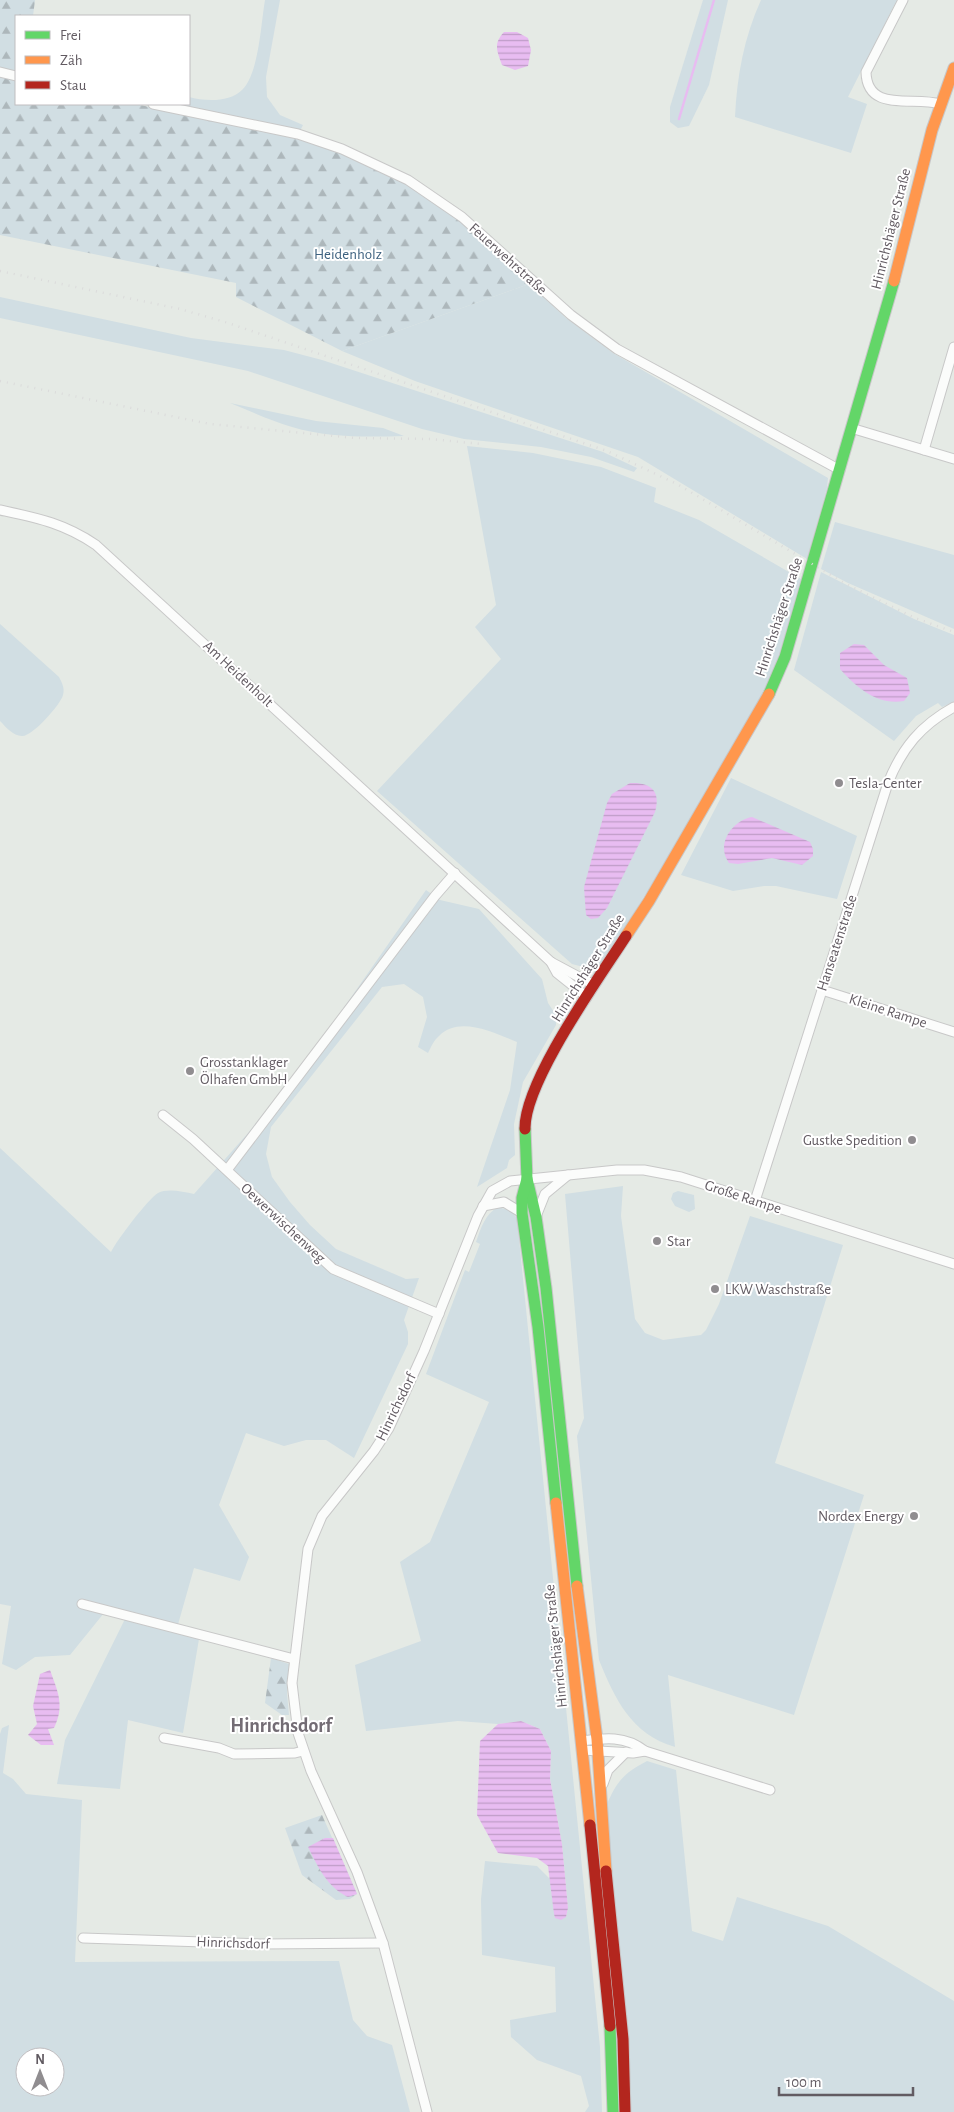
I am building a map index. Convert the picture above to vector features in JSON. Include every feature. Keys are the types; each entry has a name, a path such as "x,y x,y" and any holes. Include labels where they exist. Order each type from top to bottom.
{"main road":[{"name":"Hinrichshäger Straße","path":"625,2112 623,2039 602,1839 597,1739 583,1639 549,1319 536,1217 526,1179 524,1126 532,1092 587,997 649,901 772,688 784,657 840,470 894,282 940,104 954,68"},
{"name":"Hinrichshäger Straße","path":"526,1179 522,1198 522,1213 538,1327 611,2032 613,2112"}],"street":[{"path":"903,0 866,72 866,84 870,92 881,98 900,101 927,100 940,104"},
{"path":"0,72 15,76"},
{"name":"Feuerwehrstraße","path":"158,105 298,134 342,149 408,180 462,217 571,316 617,349 840,470"},
{"path":"924,450 954,347"},
{"path":"852,428 954,459"},
{"name":"Am Heidenholt","path":"0,510 52,521 77,532 96,544 455,873 550,962 557,973 587,997"},
{"name":"Hanseatenstraße","path":"755,1201 888,782 896,764 914,737 927,724 954,708"},
{"path":"227,1170 435,896 455,873"},
{"name":"Am Heidenholt","path":"550,962 594,986"},
{"name":"Kleine Rampe","path":"822,990 954,1032"},
{"name":"Oewerwischenweg","path":"165,1113 320,1259 333,1269 439,1314"},
{"name":"Große Rampe","path":"526,1179 617,1170 659,1172 954,1264"},
{"path":"536,1217 546,1194 568,1175"},
{"name":"Hinrichsdorf","path":"427,2112 383,1944 357,1872 303,1751 292,1698 304,1563 310,1539 322,1516 389,1428 439,1314 483,1206 492,1191 501,1185 526,1179"},
{"path":"483,1206 504,1202 522,1213"},
{"path":"82,1604 294,1659"},
{"path":"164,1738 219,1748 234,1754 303,1751"},
{"path":"581,1745 597,1739 618,1739 636,1744 645,1752"},
{"path":"581,1745 598,1751 645,1752 770,1790"},
{"path":"601,1791 608,1770 626,1752"},
{"name":"Hinrichsdorf","path":"83,1938 261,1944 383,1944"}],"green space":[{"name":"Heidenholz","path":"0,0 35,0 33,15 15,15 15,105 140,105 296,137 341,153 406,184 458,218 529,284 342,351 236,297 236,283 0,235"},
{"path":"265,0 280,0 266,77 267,97 280,115 303,125 300,131 178,105 190,105 190,97 216,100 230,97 242,90 248,82 256,61"},
{"path":"703,0 728,0 709,85 689,126 678,128 670,122 670,107"},
{"path":"761,0 897,0 848,97 867,104 851,153 735,117 742,57 750,28"},
{"path":"529,284 566,318 613,353 828,478 827,488 807,559 638,457 415,381 342,351"},
{"path":"0,297 191,338 284,350 322,360 603,452 637,468 634,472 591,457 541,447 464,439 422,429 248,371 0,318"},
{"path":"230,403 316,421 383,428 404,436 348,436 306,431 276,422"},
{"path":"467,446 533,453 601,467 656,488 654,502 699,520 801,579 779,655 767,688 721,770 604,962 591,969 572,964 377,791 501,659 475,627 496,605"},
{"path":"835,522 954,555 954,629 848,583 821,569"},
{"path":"821,572 914,619 954,635 954,702 942,707 938,703 916,716 894,741 794,670"},
{"path":"0,624 59,677 62,683 64,692 61,699 39,726 27,735 19,736 13,733 0,721"},
{"path":"731,778 857,836 837,899 776,886 733,891 681,875"},
{"path":"426,890 440,900 479,909 542,979 548,1003 556,1015 556,1025 523,1082 514,1124 515,1155 509,1160 507,1168 477,1187 510,1090 517,1042 477,1028 457,1027 447,1030 437,1038 428,1053 418,1047 427,1017 423,997 404,984 382,987 271,1127 266,1154 272,1177 290,1202 310,1225 336,1249 406,1279 419,1278 404,1320 408,1332 408,1344 354,1458 326,1440 306,1440 284,1446 246,1433 219,1505 249,1557 240,1581 194,1568 177,1628 199,1639 183,1733 128,1720 120,1789 57,1784 65,1740 125,1619 104,1613 70,1655 35,1657 16,1670 2,1664 11,1606 0,1604 0,1148 111,1252 133,1220 153,1197 158,1193 166,1191 194,1194 249,1132 324,1036"},
{"path":"623,1186 621,1216 635,1319 645,1333 663,1340 701,1335 706,1330 719,1304 750,1216 843,1245 775,1463 864,1495 794,1715 668,1675 675,1747 647,1733 626,1713 611,1688 599,1660 577,1436 584,1418 565,1194"},
{"path":"678,1191 694,1195 695,1209 689,1212 675,1206 671,1199 673,1193"},
{"path":"498,1207 512,1211 517,1219 600,2047 602,2112 585,2112 589,2106 581,2076 537,2060 511,2037 510,2020 556,2012 555,1967 482,1955 481,1899 485,1861 537,1866 550,1879 555,1918 566,1917 568,1908 562,1844 550,1779 551,1751 540,1729 521,1721 498,1724 458,1721 366,1731 355,1665 421,1641 400,1562 430,1542 489,1402 426,1374 465,1270 469,1272 480,1244 476,1242 482,1227 490,1213"},
{"path":"271,1658 289,1664 287,1693 289,1715 282,1715 265,1703"},
{"path":"9,1725 3,1773 13,1779 26,1794 82,1800 75,1962 339,1961 353,2020 367,2036 392,2045 410,2112 0,2112 0,1734 2,1728"},
{"path":"647,1761 676,1770 692,1931 723,1941 737,1897 828,1926 954,2001 954,2112 630,2112 607,1804 622,1778"},
{"path":"322,1815 357,1894 350,1899 336,1900 302,1875 285,1828"}],"shaded area":[{"path":"504,32 517,32 528,38 531,50 528,66 515,70 502,65 497,44"},
{"path":"854,644 864,645 884,665 907,678 910,693 904,701 885,701 868,694 840,669 840,653"},
{"path":"630,783 644,784 653,789 657,798 655,812 607,908 598,918 591,919 586,915 584,887 607,803 612,794"},
{"path":"752,817 810,842 813,856 802,865 772,858 738,864 729,863 725,856 724,848 728,834 738,823"},
{"path":"50,1670 58,1692 60,1706 54,1728 48,1729 54,1745 41,1745 28,1735 37,1724 33,1706 40,1674"},
{"path":"521,1721 540,1729 551,1751 550,1779 562,1844 568,1908 566,1917 561,1920 555,1918 554,1914 548,1866 537,1858 498,1853 477,1815 480,1741 498,1724"},
{"path":"325,1838 333,1838 357,1894 348,1897 341,1893 334,1888 320,1869 308,1847"}],"waterway":[{"path":"679,119 714,0"}],"railway":[{"path":"0,271 180,309 225,322 607,451 677,484 846,584 915,618 954,632"},
{"path":"0,381 210,424 355,438 430,439 481,444"}],"traffic: fast":[{"path":"769,694 785,657 894,281"},
{"path":"525,1129 527,1179 536,1217 546,1288 577,1586"},
{"path":"527,1179 522,1198 522,1213 538,1327 556,1503"},
{"path":"610,2026 613,2112"}],"traffic: slow":[{"path":"894,281 932,130 954,68"},
{"path":"626,936 649,901 769,694"},
{"path":"556,1503 590,1825"},
{"path":"577,1586 597,1739 606,1871"}],"traffic: jam":[{"path":"525,1129 528,1109 549,1058 626,936"},
{"path":"590,1825 610,2026"},
{"path":"606,1871 623,2039 625,2112"}],"place":[{"name":"Tesla-Center","path":"839,783"},
{"name":"Grosstanklager Ölhafen GmbH","path":"190,1071"},
{"name":"Gustke Spedition","path":"912,1140"},
{"name":"Star","path":"657,1241"},
{"name":"LKW Waschstraße","path":"715,1289"},
{"name":"Nordex Energy","path":"914,1516"}],"district":[{"name":"Hinrichsdorf","path":"281,1726"}]}
